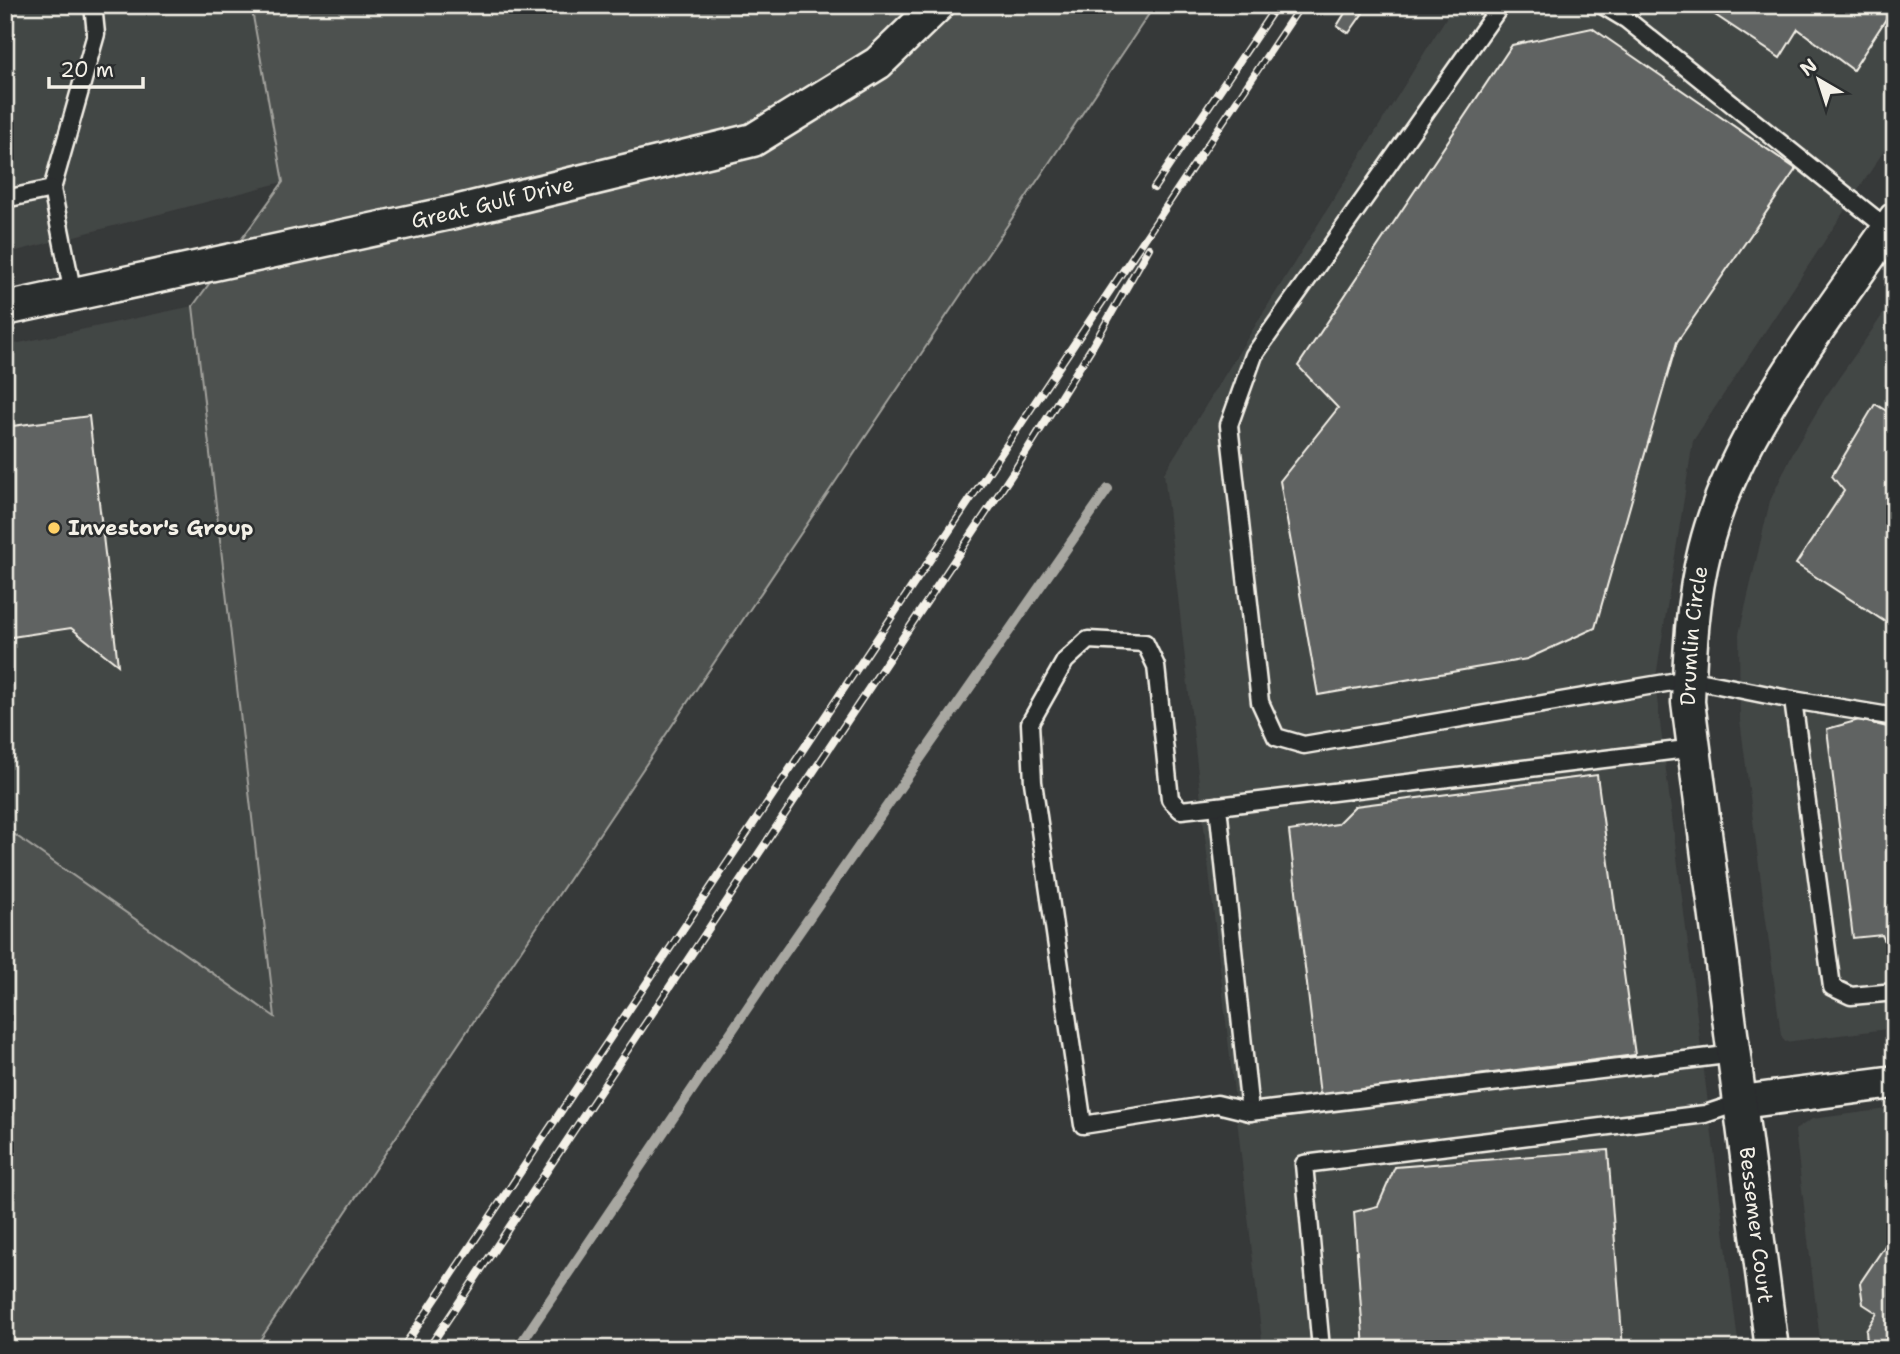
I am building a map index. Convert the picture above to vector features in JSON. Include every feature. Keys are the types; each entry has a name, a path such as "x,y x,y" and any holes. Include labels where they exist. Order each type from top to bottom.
{"street":[{"name":"Great Gulf Drive","path":"5,309 455,212 753,140 878,63 938,5"},
{"name":"Drumlin Circle","path":"1741,1102 1695,748 1689,679 1690,625 1705,548 1731,475 1770,403 1891,224"},
{"path":"1741,1102 1895,1082"},
{"name":"Bessemer Court","path":"1741,1102 1772,1349"}],"lane":[{"path":"73,294 52,188 96,34 93,5"},
{"path":"1501,5 1254,355 1229,425 1260,702 1276,737 1304,745 1689,679 1895,717"},
{"path":"1602,5 1627,20 1891,224"},
{"path":"5,199 52,188"},
{"path":"1695,748 1181,810 1170,799 1156,666 1145,643 1088,640 1065,661 1031,723 1033,782 1083,1125 1217,1104 1250,1112 1735,1054"},
{"path":"1793,700 1832,987 1851,996 1895,992"},
{"path":"1218,806 1250,1112"},
{"path":"1321,1349 1304,1164 1705,1114 1741,1102"}],"shaded area":[{"path":"5,5 251,5 283,182 5,254"},
{"path":"251,5 1155,5 254,1349 5,1349 5,828 275,1017 193,306 283,182"},
{"path":"1454,5 1895,5 1895,134 1693,441 1655,683 1739,1349 1263,1349 1164,473"},
{"path":"1895,297 1895,1028 1785,1042 1781,1035 1740,720 1739,634 1770,501 1794,450 1825,398"},
{"path":"193,306 275,1018 5,828 5,346"},
{"path":"1895,1108 1895,1349 1821,1349 1795,1130 1812,1119"}],"building":[{"path":"1350,5 1363,13 1349,33 1337,26"},
{"path":"1700,5 1895,5 1853,70 1798,29 1780,58"},
{"path":"1592,28 1796,169 1677,342 1595,628 1527,659 1318,695 1280,481 1338,408 1298,366 1512,45"},
{"path":"1875,404 1895,416 1895,616 1884,621 1796,564 1844,491 1832,476"},
{"name":"Investor's Group","path":"89,416 118,665 71,628 5,638 5,427"},
{"path":"1859,720 1895,729 1895,963 1882,935 1853,938 1827,729"},
{"path":"1597,775 1635,1055 1320,1095 1289,831 1337,824 1355,806"},
{"path":"1608,1150 1623,1349 1364,1349 1354,1212 1378,1206 1395,1167"},
{"path":"1895,1231 1895,1349 1878,1349 1867,1341 1866,1331 1877,1313 1863,1304 1860,1283"}],"waterway":[{"path":"517,1349 779,961 1108,489"}],"railway":[{"path":"1154,188 1277,5"},
{"path":"402,1349 1301,5"},
{"path":"428,1349 1016,468 1092,347 1149,248"}],"place":[{"name":"Investor's Group","path":"54,528"}]}
